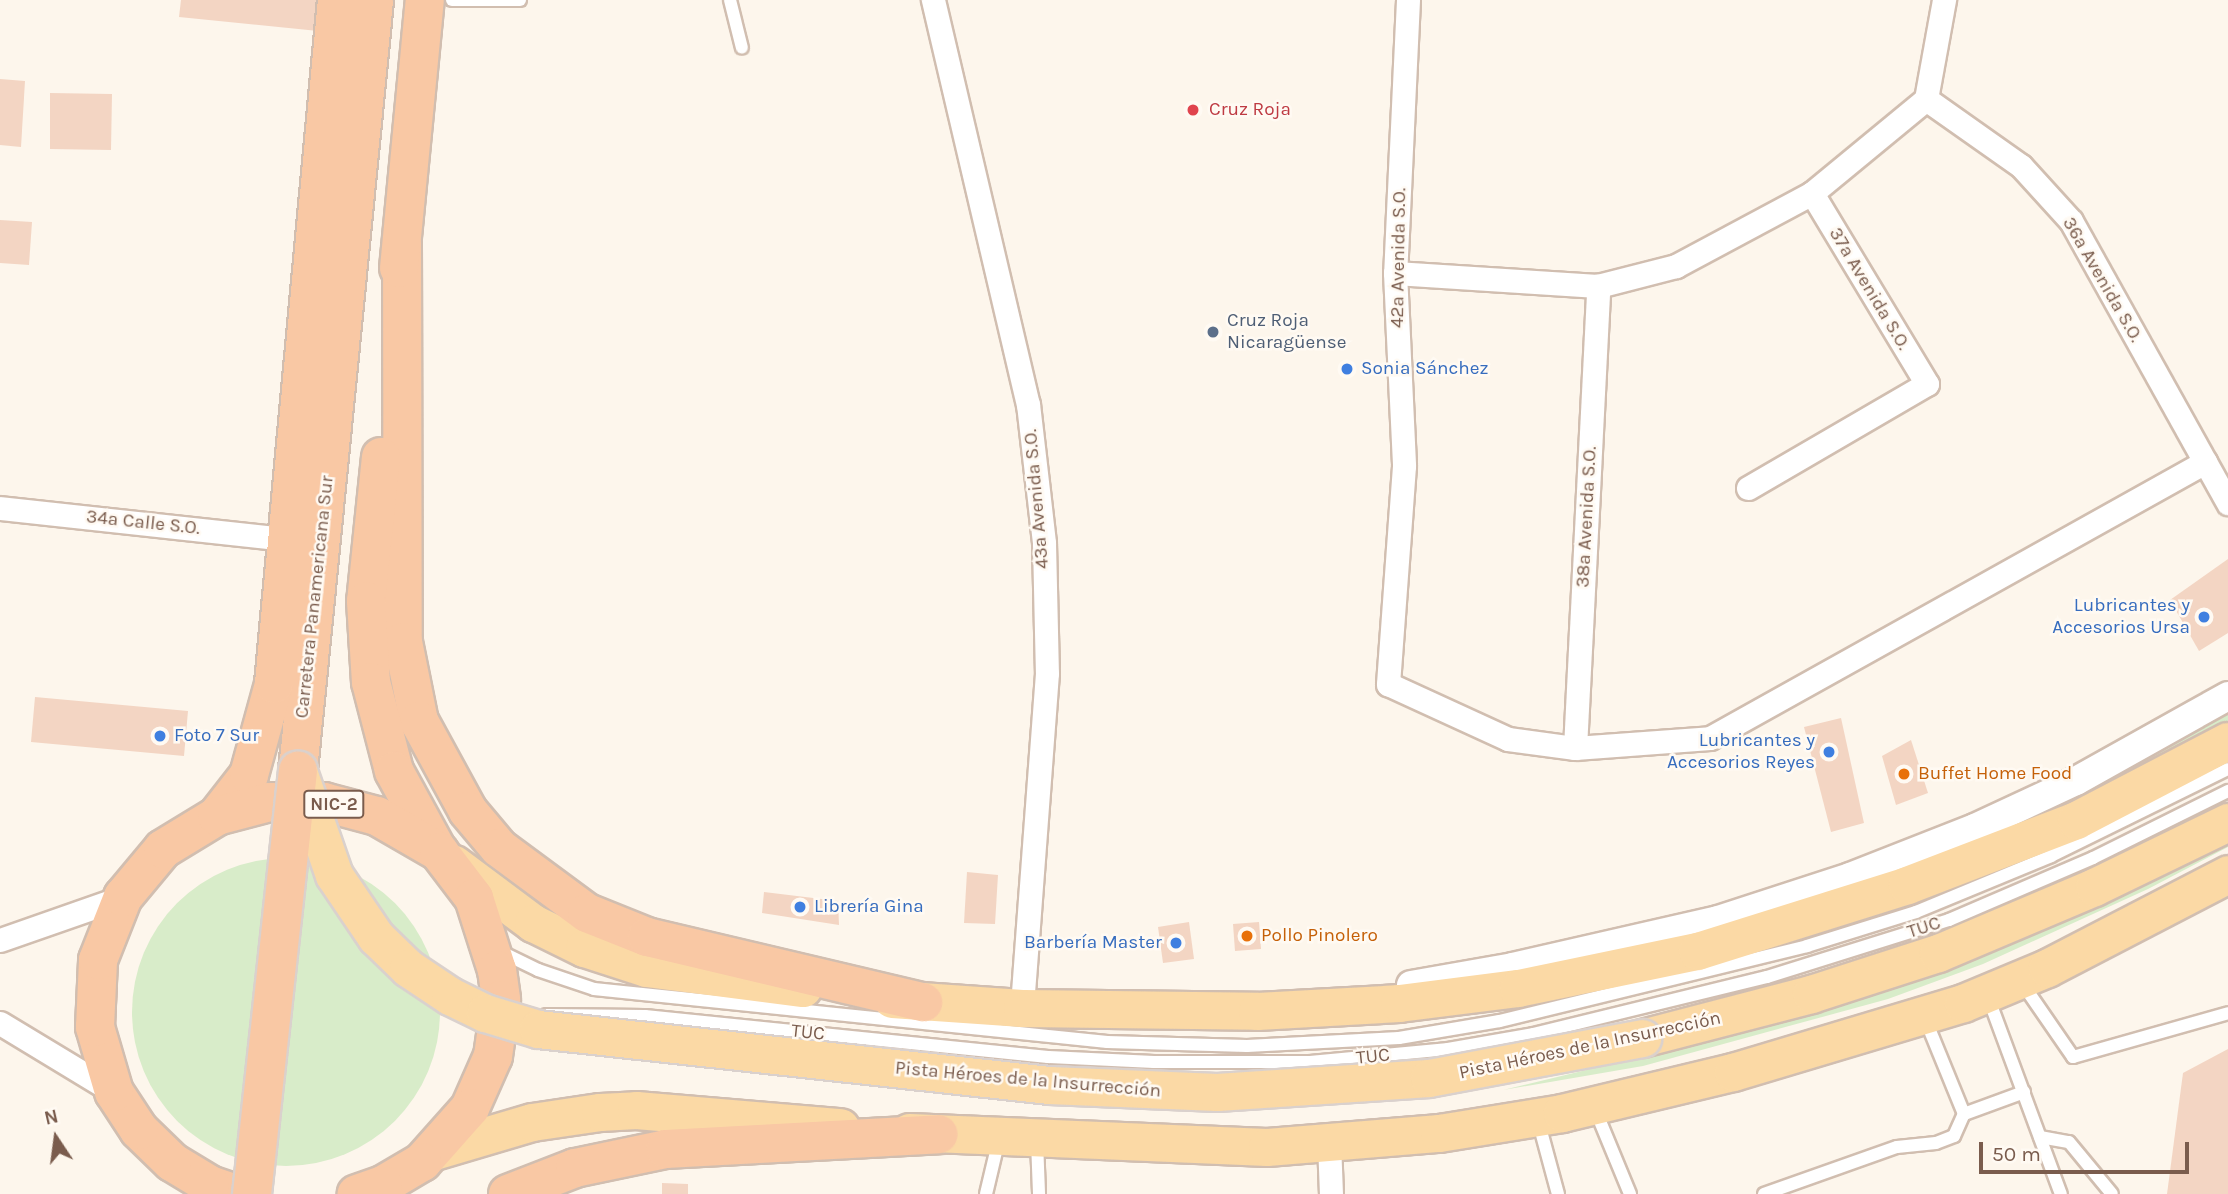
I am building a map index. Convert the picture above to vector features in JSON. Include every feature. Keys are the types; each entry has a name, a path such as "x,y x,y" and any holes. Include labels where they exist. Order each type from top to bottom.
{"highway":[{"name":"Carretera Panamericana Sur","path":"216,816 249,775 264,733 274,684 337,0"},
{"name":"Carretera Panamericana Sur","path":"252,1194 298,771 374,0"},
{"name":"NIC-2","path":"393,1194 470,1108 493,1056 500,1000 491,941 474,898 439,852 394,771 371,682 366,601 425,0"},
{"path":"402,243 402,642 419,721 468,811 499,848 587,913 647,937 923,1002"},
{"name":"NIC-2","path":"236,1194 176,1178 114,1092 95,1027 98,960 123,897 163,849 216,816 270,802 324,802 377,816 439,852"},
{"path":"508,1194 575,1168 666,1149 939,1134"},
{"name":"NIC-2","path":"357,1194 383,1185 428,1156"}],"main road":[{"path":"439,852 533,923 584,948 646,968 923,1002 1022,1008 1257,1011 1399,1003 1518,988 1697,951 1894,890 2029,841 2228,741"},
{"name":"Pista Héroes de la Insurrección","path":"298,771 334,875 376,937 408,968 450,996 538,1030 1049,1085 1217,1092 1429,1078 1642,1038 1811,994 1938,953 2094,887 2228,822"},
{"path":"428,1156 533,1122 612,1111 1037,1141 1267,1147 1439,1133 1594,1105 1733,1072 1924,1016 2003,986 2188,898 2228,874"}],"street":[{"name":"43a Avenida S.O.","path":"933,0 1028,404 1044,543 1046,673 1022,1008"},
{"name":"42a Avenida S.O.","path":"1408,0 1395,274 1404,466 1388,684 1508,739 1575,748"},
{"path":"1395,274 1598,286 1676,266 1812,193 1926,99 1944,0"},
{"name":"36a Avenida S.O.","path":"1926,99 2021,166 2071,221 2228,503"},
{"name":"37a Avenida S.O.","path":"1748,488 1927,384 1812,193"},
{"name":"38a Avenida S.O.","path":"1575,748 1598,286"},
{"path":"1575,748 1710,738 2205,462"},
{"name":"34a Calle S.O.","path":"0,508 286,539"},
{"path":"1257,1011 1513,967 1745,911 1975,828 2076,781 2228,696"},
{"path":"0,940 123,897"},
{"path":"0,1023 114,1092"},
{"path":"1329,1142 1331,1194"}],"lane":[{"path":"452,0 520,0"},
{"path":"730,0 742,48"},
{"name":"TUC","path":"491,941 502,953 538,971 594,989 719,1004 1107,1042 1247,1046 1399,1038 1500,1021 1807,946 1916,912 2051,856 2228,769"},
{"name":"TUC","path":"493,1056 513,1028 531,1018 566,1013 1114,1060 1310,1062 1448,1049 1715,990 1950,920 2093,858 2228,790"},
{"path":"2003,986 2073,1057 2228,1013"},
{"path":"2003,986 2024,1092 2061,1194"},
{"path":"1924,1016 1964,1114"},
{"path":"1765,1194 1897,1147 1936,1143 1954,1136 1964,1114 2024,1092"},
{"path":"1594,1105 1630,1194"},
{"path":"1537,1116 1558,1194"},
{"path":"2040,1137 2069,1142 2112,1194"},
{"path":"986,1194 999,1139"},
{"path":"1037,1141 1039,1194"}],"green space":[{"path":"2228,712 2228,721 2107,783"},
{"path":"2228,840 2228,847 2148,889 1983,964 1888,999 1643,1066 1503,1090 1719,1038 1867,995 1977,955 2148,881"},
{"path":"271,858 301,858 331,864 359,876 384,893 405,914 422,939 434,967 440,1027 429,1071 414,1098 395,1121 372,1140 345,1155 301,1166 271,1166 241,1160 213,1148 188,1131 167,1110 150,1085 138,1057 132,1027 132,997 138,967 150,939 167,914 188,893 213,876 241,864"}],"building":[{"path":"181,0 321,0 318,31 179,17"},
{"path":"0,79 25,81 21,147 0,145"},
{"path":"50,93 112,94 111,150 50,149"},
{"path":"0,220 32,222 29,265 0,263"},
{"name":"Lubricantes y Accesorios Ursa","path":"2228,559 2228,633 2199,651 2170,600"},
{"path":"35,697 188,711 184,756 31,742"},
{"name":"Lubricantes y Accesorios Reyes","path":"1841,718 1864,823 1831,832 1804,727"},
{"name":"Buffet Home Food","path":"1911,740 1928,793 1896,805 1882,756"},
{"path":"967,872 998,875 995,924 964,923"},
{"name":"Librería Gina","path":"764,892 838,901 839,925 762,913"},
{"name":"Barbería Master","path":"1189,922 1194,959 1163,963 1158,927"},
{"name":"Pollo Pinolero","path":"1259,922 1261,949 1235,951 1233,924"},
{"path":"2228,1049 2228,1194 2167,1194 2183,1073"},
{"path":"662,1183 688,1184 688,1194 662,1194"}],"place":[{"name":"Cruz Roja","path":"1193,110"},
{"name":"Cruz Roja Nicaragüense","path":"1213,332"},
{"name":"Sonia Sánchez","path":"1347,369"},
{"name":"Lubricantes y Accesorios Ursa","path":"2204,617"},
{"name":"Foto 7 Sur","path":"160,736"},
{"name":"Lubricantes y Accesorios Reyes","path":"1829,752"},
{"name":"Buffet Home Food","path":"1904,774"},
{"name":"Librería Gina","path":"800,907"},
{"name":"Pollo Pinolero","path":"1247,936"},
{"name":"Barbería Master","path":"1176,943"}]}
